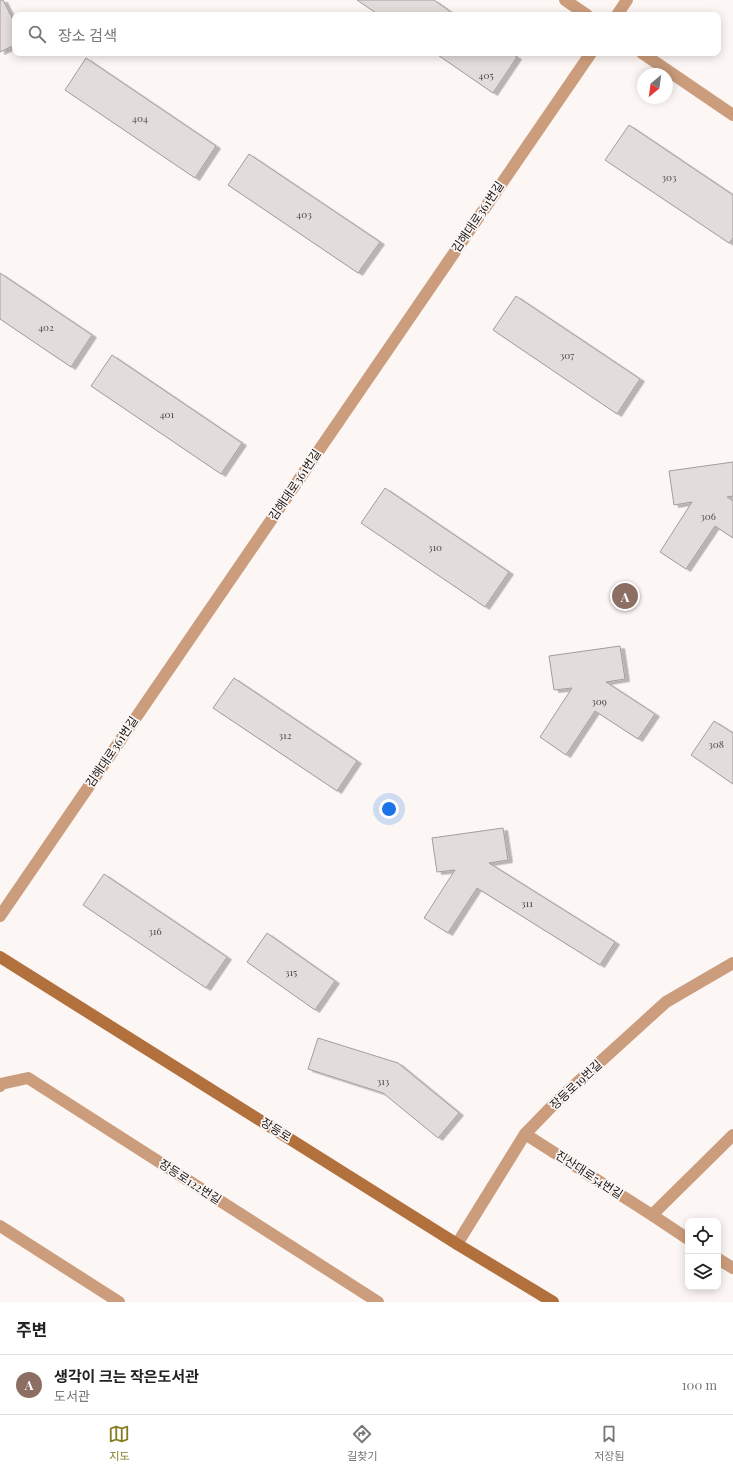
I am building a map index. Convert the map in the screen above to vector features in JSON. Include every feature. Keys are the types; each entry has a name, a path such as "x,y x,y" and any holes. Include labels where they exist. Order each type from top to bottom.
{"main road":[{"name":"장등로","path":"0,957 457,1244 554,1302"}],"street":[{"path":"565,0 583,12"},
{"path":"619,12 627,0"},
{"name":"김해대로361번길","path":"0,916 589,56"},
{"path":"646,56 733,115"},
{"name":"장등로19번길","path":"457,1244 526,1134 557,1101 666,1002 733,963"},
{"name":"장등로122번길","path":"0,1086 1,1084 28,1078 378,1302"},
{"name":"진산대로54번길","path":"526,1134 685,1237"},
{"path":"652,1215 733,1135"},
{"path":"0,1226 119,1302"},
{"path":"721,1261 733,1268"}],"building":[{"path":"0,0 3,0 12,18 12,46 0,52"},
{"path":"357,0 434,0 451,12 375,12"},
{"path":"439,56 517,57 493,93"},
{"path":"86,58 216,146 195,178 65,90"},
{"path":"629,125 733,195 733,238 729,243 605,160"},
{"path":"249,154 380,242 358,273 228,185"},
{"path":"0,273 92,335 71,367 0,319"},
{"path":"516,296 640,379 617,414 493,330"},
{"path":"112,355 242,443 221,474 91,386"},
{"path":"733,462 733,496 727,497 733,501 733,538 715,526 686,569 660,552 692,502 674,505 669,471"},
{"path":"385,488 509,572 485,607 361,523"},
{"path":"620,646 625,679 606,682 655,714 638,739 595,711 566,755 540,737 572,688 554,690 549,656"},
{"path":"234,678 357,761 337,791 213,708"},
{"path":"714,721 733,733 733,784 691,755"},
{"path":"503,828 508,860 489,863 615,942 600,965 477,888 448,933 424,918 455,870 437,872 432,838"},
{"path":"104,874 227,957 206,988 83,905"},
{"path":"267,933 335,981 315,1010 247,962"},
{"path":"318,1038 398,1063 459,1113 438,1138 383,1093 308,1069"}],"place":[{"name":"생각이 크는 작은도서관","path":"625,596"}]}
